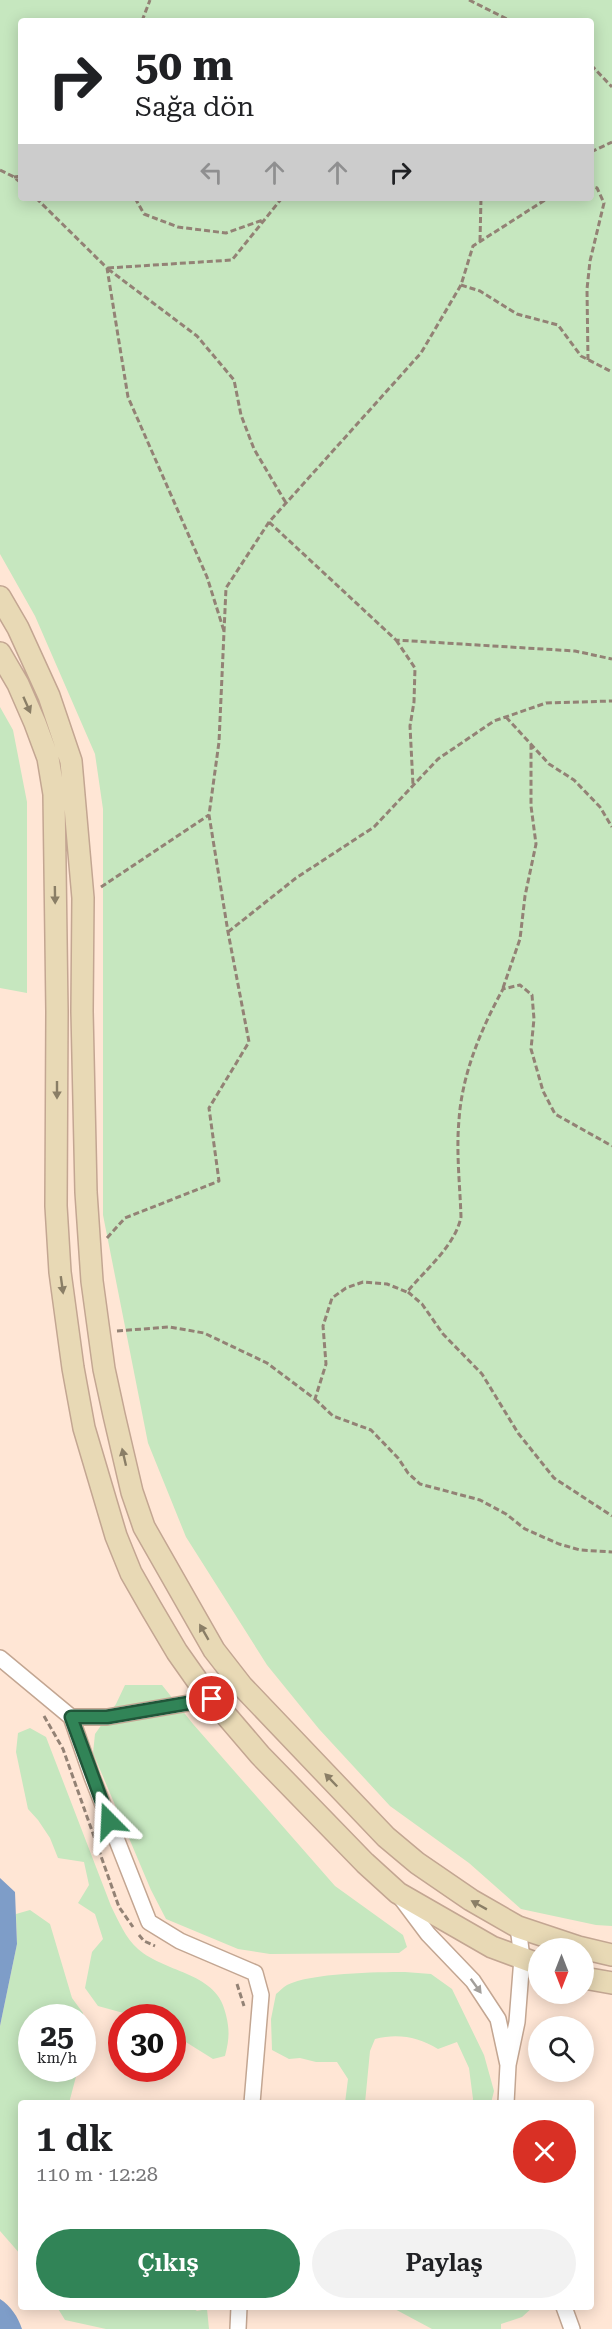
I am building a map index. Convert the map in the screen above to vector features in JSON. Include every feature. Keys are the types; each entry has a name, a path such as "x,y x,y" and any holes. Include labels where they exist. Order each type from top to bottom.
{"main road":[{"path":"0,597 18,628 49,696 71,761 83,898 82,1033 90,1257 107,1380 132,1492 144,1527 214,1650 242,1686 386,1837 417,1863 471,1900 518,1927 578,1947 612,1955"},
{"path":"0,653 18,684 35,723 48,758 54,794 57,1012 56,1206 60,1272 84,1428 116,1536 131,1573 177,1652 212,1699 260,1755 398,1893 492,1947 528,1960"},
{"path":"594,1980 612,1983"}],"street":[{"path":"0,1658 71,1717 149,1922 180,1941 255,1973 261,1995 252,2100"},
{"path":"71,1717 107,1717 212,1699"},
{"path":"398,1893 428,1934 473,1981 498,2019 508,2065"},
{"path":"518,1927 528,1955"},
{"path":"506,2100 508,2065 528,1970"},
{"path":"238,2329 239,2310"},
{"path":"565,2310 572,2329"}],"path":[{"path":"143,18 150,0"},
{"path":"469,0 504,18"},
{"path":"594,68 612,87"},
{"path":"594,151 612,142"},
{"path":"0,170 18,180"},
{"path":"14,177 18,176"},
{"path":"588,360 587,289 590,261 604,203 597,188 594,187"},
{"path":"39,201 107,268 196,336 234,380 241,415 254,449 286,503"},
{"path":"137,201 144,214 178,227 226,232 265,220"},
{"path":"107,268 232,260 280,201"},
{"path":"480,241 481,201"},
{"path":"90,1257 124,1218 219,1181 209,1108 249,1042 209,815 219,742 226,588 269,522 421,353 461,285 473,246 543,201"},
{"path":"107,268 128,397 207,577 225,636"},
{"path":"461,285 480,291 517,314 558,326 581,356 612,372"},
{"path":"269,522 396,640 416,668 410,726 413,786"},
{"path":"396,640 575,651 612,659"},
{"path":"228,932 296,879 374,827 438,759 494,722 546,703 612,701"},
{"path":"506,717 549,764 574,780 587,793 600,807 612,828"},
{"path":"407,1292 451,1242 459,1229 461,1217 459,1119 466,1078 488,1016 503,989 520,939 525,897 536,844 531,806 531,745"},
{"path":"83,898 209,815"},
{"path":"503,989 520,985 532,995 534,1019 531,1049 543,1091 555,1114 612,1146"},
{"path":"315,1398 326,1364 323,1326 332,1298 346,1288 363,1282 387,1284 407,1292 422,1304 443,1334 482,1374 518,1433 554,1478 612,1516"},
{"path":"99,1332 169,1326 204,1333 267,1363 315,1398 333,1416 371,1430 420,1484 480,1500 506,1514 525,1529 559,1544 580,1550 612,1552"}],"green space":[{"path":"0,0 612,0 612,1926 596,1925 521,1909 469,1863 390,1806 319,1729 267,1665 186,1537 148,1443 103,1215 103,809 95,754 35,616 0,554"},
{"path":"0,707 13,730 27,802 27,993 0,988"},
{"path":"125,1685 162,1685 193,1724 335,1886 403,1935 407,1947 399,1953 270,1954 238,1949 166,1919 151,1890 93,1753 95,1734 116,1704"},
{"path":"30,1728 46,1737 111,1906 130,1940 150,1957 202,1982 213,1990 221,2001 228,2031 225,2056 213,2059 186,2042 186,2004 108,2004 108,2009 98,2006 85,1988 92,1952 103,1939 95,1914 78,1903 89,1885 84,1862 58,1858 50,1838 28,1809 16,1752 18,1733"},
{"path":"30,1910 50,1924 72,1998 76,2004 18,2004 18,2082 75,2082 70,2100 18,2100 18,2252 0,2231 0,2026 17,1944 16,1914"},
{"path":"362,1973 431,1974 452,1989 484,2055 494,2091 492,2100 473,2100 469,2068 457,2042 438,2049 408,2037 392,2036 375,2039 370,2051 365,2100 345,2100 348,2079 337,2062 289,2059 272,2050 271,2019 276,1994 287,1985 298,1981"},
{"path":"59,2310 207,2310 209,2329 106,2329 65,2320"},
{"path":"397,2310 530,2310 522,2317 501,2324 501,2329 432,2329"}],"water":[{"path":"0,1878 15,1892 17,1944 0,2026"},
{"path":"0,2299 14,2312 22,2329 0,2329"}],"route":[{"path":"109,1821 71,1717 107,1717 212,1699"}]}
